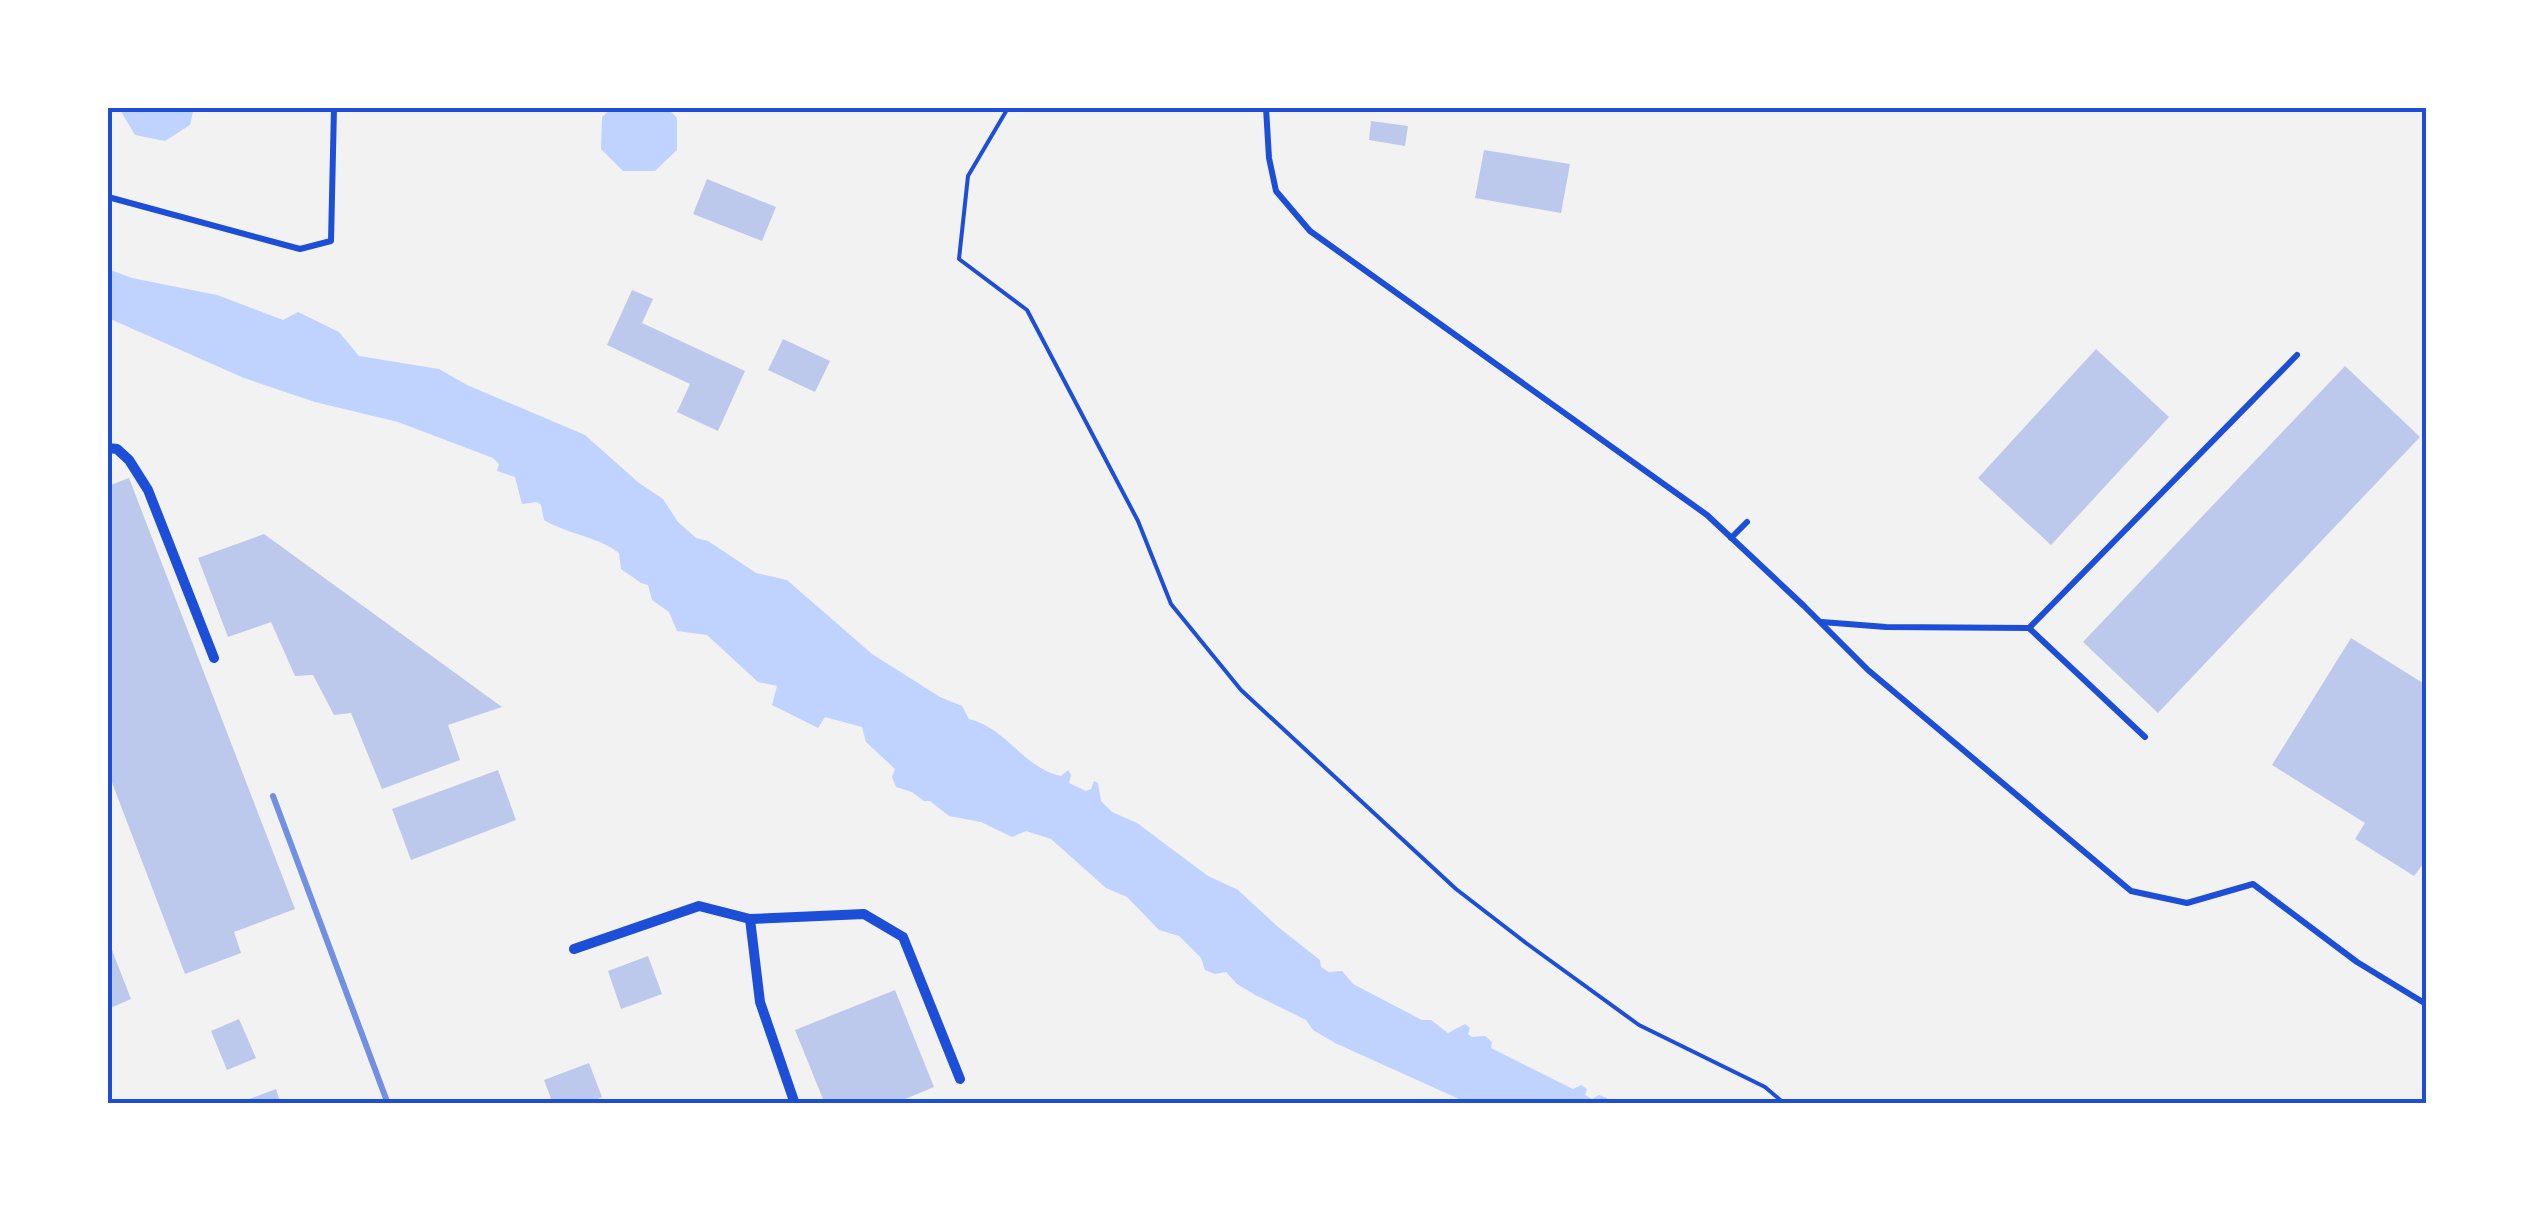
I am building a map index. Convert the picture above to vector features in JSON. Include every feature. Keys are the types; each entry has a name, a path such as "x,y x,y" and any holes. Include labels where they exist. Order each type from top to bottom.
{"street":[{"path":"108,448 117,449 140,475 214,658"},
{"path":"574,950 699,906 750,919 864,914 903,938 960,1079"},
{"path":"750,919 760,1002 796,1104"}],"lane":[{"path":"108,197 300,249 331,241 334,108"},
{"path":"1266,108 1269,158 1276,191 1310,231 1706,516 1868,670 2131,891 2187,902 2253,884 2358,962 2426,1004"},
{"path":"2029,628 2297,355"},
{"path":"1731,538 1747,522"},
{"path":"1821,622 1886,627 2029,628 2145,737"}],"path":[{"path":"1008,108 968,176 959,259 1027,310 1138,521 1171,604 1240,690 1456,888 1639,1025 1764,1086 1785,1104"}],"water":[{"path":"119,108 194,108 190,125 165,141 135,135"},
{"path":"612,108 667,108 677,118 677,150 655,171 623,171 601,149 602,117"},
{"path":"108,269 132,278 217,295 283,320 298,312 339,332 359,356 439,369 467,385 585,435 663,499 678,522 696,538 708,541 756,573 787,580 872,654 940,697 962,706 969,719 994,731 1036,765 1061,776 1068,770 1069,783 1086,791 1094,781 1098,783 1101,801 1112,812 1137,823 1208,876 1238,890 1320,960 1321,967 1329,972 1342,971 1353,984 1422,1020 1431,1020 1448,1033 1465,1024 1470,1028 1468,1034 1485,1036 1492,1042 1491,1048 1573,1089 1581,1085 1587,1089 1585,1095 1592,1099 1599,1095 1607,1098 1607,1103 1468,1103 1335,1043 1313,1030 1306,1020 1237,984 1226,972 1215,974 1205,970 1201,958 1179,936 1159,930 1127,897 1106,888 1051,839 1026,831 1012,837 981,822 949,816 930,801 896,787 892,777 895,769 866,742 862,727 825,717 818,728 772,705 777,686 758,682 707,635 677,631 669,612 652,600 648,585 621,569 619,553 544,520 537,502 522,504 515,477 497,471 499,464 493,458 398,422 315,402 244,378 108,318"}],"building":[{"path":"1371,121 1408,126 1405,146 1369,140"},
{"path":"1484,150 1570,164 1561,213 1475,198"},
{"path":"707,179 776,207 762,241 693,214"},
{"path":"632,290 653,299 642,323 745,371 718,431 677,412 690,384 607,345"},
{"path":"783,339 830,361 815,392 768,370"},
{"path":"2096,349 2169,417 2051,545 1978,478"},
{"path":"2345,366 2420,437 2158,713 2083,642"},
{"path":"129,478 295,909 234,932 241,953 185,974 108,772 108,486"},
{"path":"264,534 502,707 448,725 460,760 382,789 351,713 334,715 313,675 295,676 271,622 228,637 198,558"},
{"path":"2351,638 2426,685 2426,860 2414,876 2355,839 2365,823 2272,765"},
{"path":"498,770 516,820 411,860 392,809"},
{"path":"108,940 131,999 108,1009"},
{"path":"648,956 662,994 621,1009 608,971"},
{"path":"895,990 934,1087 893,1104 825,1104 795,1030"},
{"path":"239,1019 256,1058 227,1070 211,1031"},
{"path":"589,1063 602,1097 586,1104 553,1104 544,1080"},
{"path":"276,1089 281,1104 239,1103"}],"railway":[{"path":"273,796 388,1104"}]}
